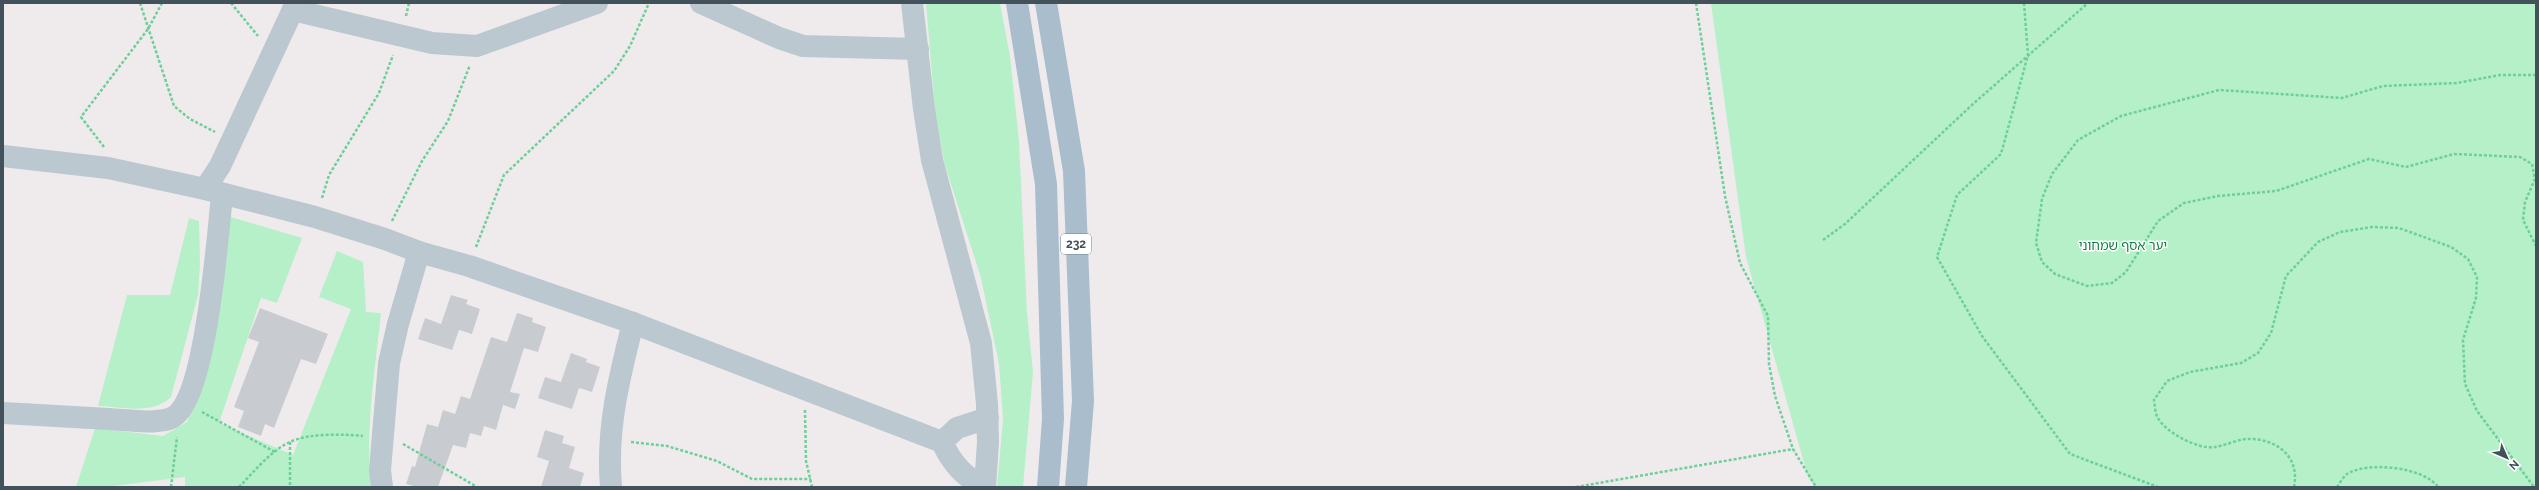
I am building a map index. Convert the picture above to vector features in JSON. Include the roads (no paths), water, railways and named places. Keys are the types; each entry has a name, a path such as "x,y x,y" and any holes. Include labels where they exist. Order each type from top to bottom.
{"main road":[{"name":"232","path":"1017,3 1046,184 1053,419 1048,487"},
{"name":"232","path":"1046,3 1074,171 1082,401 1076,487"}],"street":[{"path":"3,413 145,421 169,419 183,408 205,338 214,192 232,140 295,6 401,36 432,43 477,46 597,3"},
{"path":"701,3 778,38 803,46 918,48"},
{"path":"3,156 108,168 280,207 316,217 420,252 468,266 633,323 942,442 948,457 959,470 974,483 985,487 988,442 986,374 981,343 932,160 924,109 912,3"},
{"path":"382,487 380,470 389,363 398,324 420,252"},
{"path":"611,487 609,440 616,391 633,323"},
{"path":"942,442 957,428 988,418"}],"park label":[{"name":"יער אסף שמחוני","path":"2123,245"}]}
